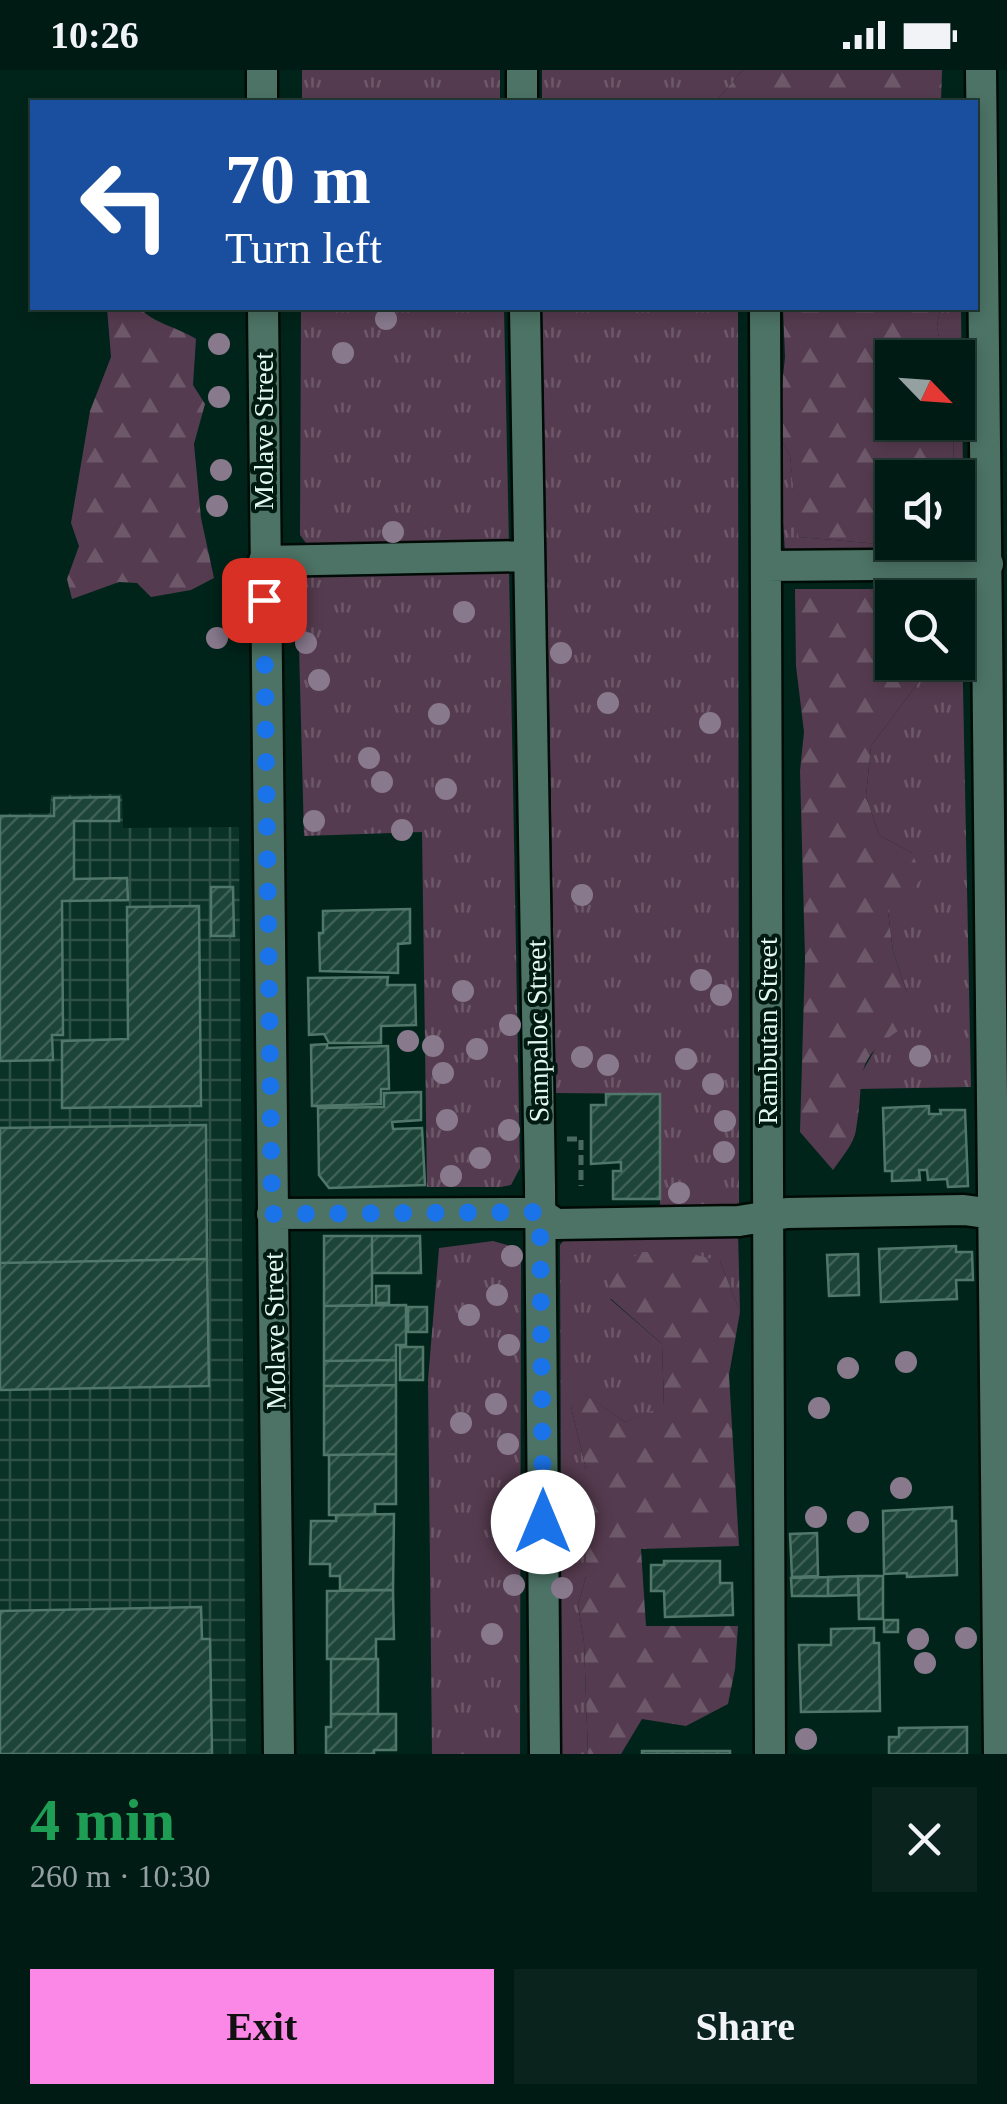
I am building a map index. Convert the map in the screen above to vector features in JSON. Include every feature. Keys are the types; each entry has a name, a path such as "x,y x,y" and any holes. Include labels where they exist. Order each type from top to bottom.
{"street":[{"path":"262,70 262,100"},
{"path":"522,70 522,100"},
{"path":"981,70 994,164 988,564 1001,1215 999,1754"},
{"name":"Molave Street","path":"263,310 280,1754"},
{"name":"Sampaloc Street","path":"525,310 545,1754"},
{"name":"Rambutan Street","path":"764,310 770,1754"},
{"path":"264,562 528,556"},
{"path":"766,566 988,564"},
{"path":"272,1214 540,1212 556,1224 739,1221 767,1216 964,1210 1001,1215"}],"shaded area":[{"path":"122,794 123,828 239,827 246,1754 0,1754 0,814 50,813 51,795"}],"green space":[{"path":"302,70 500,70 500,100 302,100"},
{"path":"542,70 743,70 717,100 542,100"},
{"path":"743,70 942,70 941,100 717,100"},
{"path":"107,310 143,310 196,339 193,385 205,404 194,444 201,518 214,578 191,590 151,597 137,583 119,582 72,599 67,579 79,546 71,523 90,411 111,357"},
{"path":"301,310 504,310 509,544 311,550 300,535"},
{"path":"542,310 738,310 739,1210 660,1212 659,1094 556,1093"},
{"path":"783,310 940,310 940,340 875,340 875,440 954,440 953,460 875,460 875,544 798,537 790,456 777,433 785,357"},
{"path":"940,310 961,310 961,340 940,340"},
{"path":"777,433 790,456 799,537 875,544 875,552 785,552"},
{"path":"954,440 963,440 963,460 953,460"},
{"path":"509,568 520,1168 511,1185 427,1187 422,832 304,836 299,598 304,584 315,573"},
{"path":"795,589 870,589 875,593 875,680 920,680 871,746 866,796 879,835 912,853 923,878 888,911 893,951 907,993 907,1025 868,1059 861,1081 855,1135 833,1170 800,1132 805,958 800,771 804,732 796,666"},
{"path":"920,680 963,680 971,1087 859,1089 861,1074 907,993 893,951 888,911 912,853 879,835 866,796 871,746"},
{"path":"738,1232 740,1312 720,1261 610,1299 662,1344 664,1407 625,1422 585,1394 571,1407 586,1469 586,1576 578,1605 584,1642 588,1754 562,1754 560,1245 569,1234"},
{"path":"493,1241 515,1247 521,1261 520,1754 432,1754 428,1380 439,1248"},
{"path":"642,1252 684,1252 720,1261 740,1312 729,1375 739,1546 641,1549 646,1626 738,1626 735,1669 728,1704 686,1726 642,1719 621,1754 588,1754 584,1642 578,1605 586,1576 586,1469 571,1407 584,1393 625,1422 664,1406 662,1344 610,1298 607,1272"}],"building":[{"path":"119,797 119,821 74,821 74,879 127,878 128,900 62,901 63,1035 52,1035 53,1060 0,1061 0,816 54,816 54,798"},
{"path":"211,887 233,887 234,936 211,936"},
{"path":"199,906 201,1106 62,1108 62,1041 128,1039 127,907"},
{"path":"410,909 410,943 398,944 398,973 320,971 323,911"},
{"path":"388,977 387,985 415,985 416,1025 381,1026 381,1043 329,1043 324,1034 309,1035 308,978"},
{"path":"327,1044 327,1048 388,1046 389,1089 381,1089 381,1104 312,1106 311,1045"},
{"path":"421,1092 421,1120 392,1122 393,1129 422,1128 425,1185 329,1188 319,1175 318,1108 384,1107 384,1093"},
{"path":"606,1094 660,1094 660,1199 613,1199 613,1171 621,1171 621,1162 591,1164 591,1105 606,1105"},
{"path":"929,1106 929,1114 965,1110 968,1186 948,1187 947,1179 928,1180 927,1170 919,1170 920,1180 892,1181 892,1171 885,1171 883,1108"},
{"path":"206,1125 207,1259 0,1263 0,1128"},
{"path":"324,1236 372,1236 372,1305 324,1306"},
{"path":"372,1236 420,1236 421,1273 372,1273"},
{"path":"956,1246 956,1252 972,1252 973,1280 956,1280 957,1299 881,1302 879,1249"},
{"path":"858,1254 859,1295 829,1296 827,1255"},
{"path":"207,1259 209,1386 0,1390 0,1263"},
{"path":"376,1286 389,1286 389,1303 376,1303"},
{"path":"406,1305 406,1345 396,1345 396,1360 324,1361 324,1306"},
{"path":"408,1307 427,1307 427,1332 408,1332"},
{"path":"400,1347 423,1347 423,1380 400,1380"},
{"path":"396,1360 396,1385 324,1386 324,1361"},
{"path":"396,1385 396,1454 324,1455 324,1386"},
{"path":"396,1454 396,1504 375,1504 375,1515 329,1515 329,1455"},
{"path":"952,1507 957,1575 884,1574 883,1511"},
{"path":"394,1514 393,1590 340,1590 340,1576 330,1576 330,1564 310,1564 311,1521 336,1521 336,1515"},
{"path":"817,1533 818,1576 792,1577 790,1534"},
{"path":"664,1561 720,1561 720,1583 732,1583 733,1615 665,1617 664,1591 651,1591 651,1565 664,1565"},
{"path":"858,1576 883,1576 883,1619 859,1619"},
{"path":"858,1576 859,1595 828,1596 828,1577"},
{"path":"828,1577 828,1596 792,1596 791,1578"},
{"path":"393,1590 394,1639 376,1639 376,1659 327,1659 327,1591"},
{"path":"201,1607 202,1639 210,1639 212,1754 0,1754 0,1611"},
{"path":"884,1620 898,1620 898,1632 884,1632"},
{"path":"874,1628 874,1643 879,1643 880,1711 801,1712 799,1645 831,1645 831,1629"},
{"path":"331,1659 378,1659 378,1714 331,1714"},
{"path":"331,1714 396,1714 396,1750 326,1754 326,1727 331,1727"},
{"path":"967,1727 967,1754 889,1754 889,1737 899,1737 899,1728"},
{"path":"730,1751 730,1754 642,1754"}],"route":[{"path":"264,600 272,1214 540,1212 543,1522"}]}
